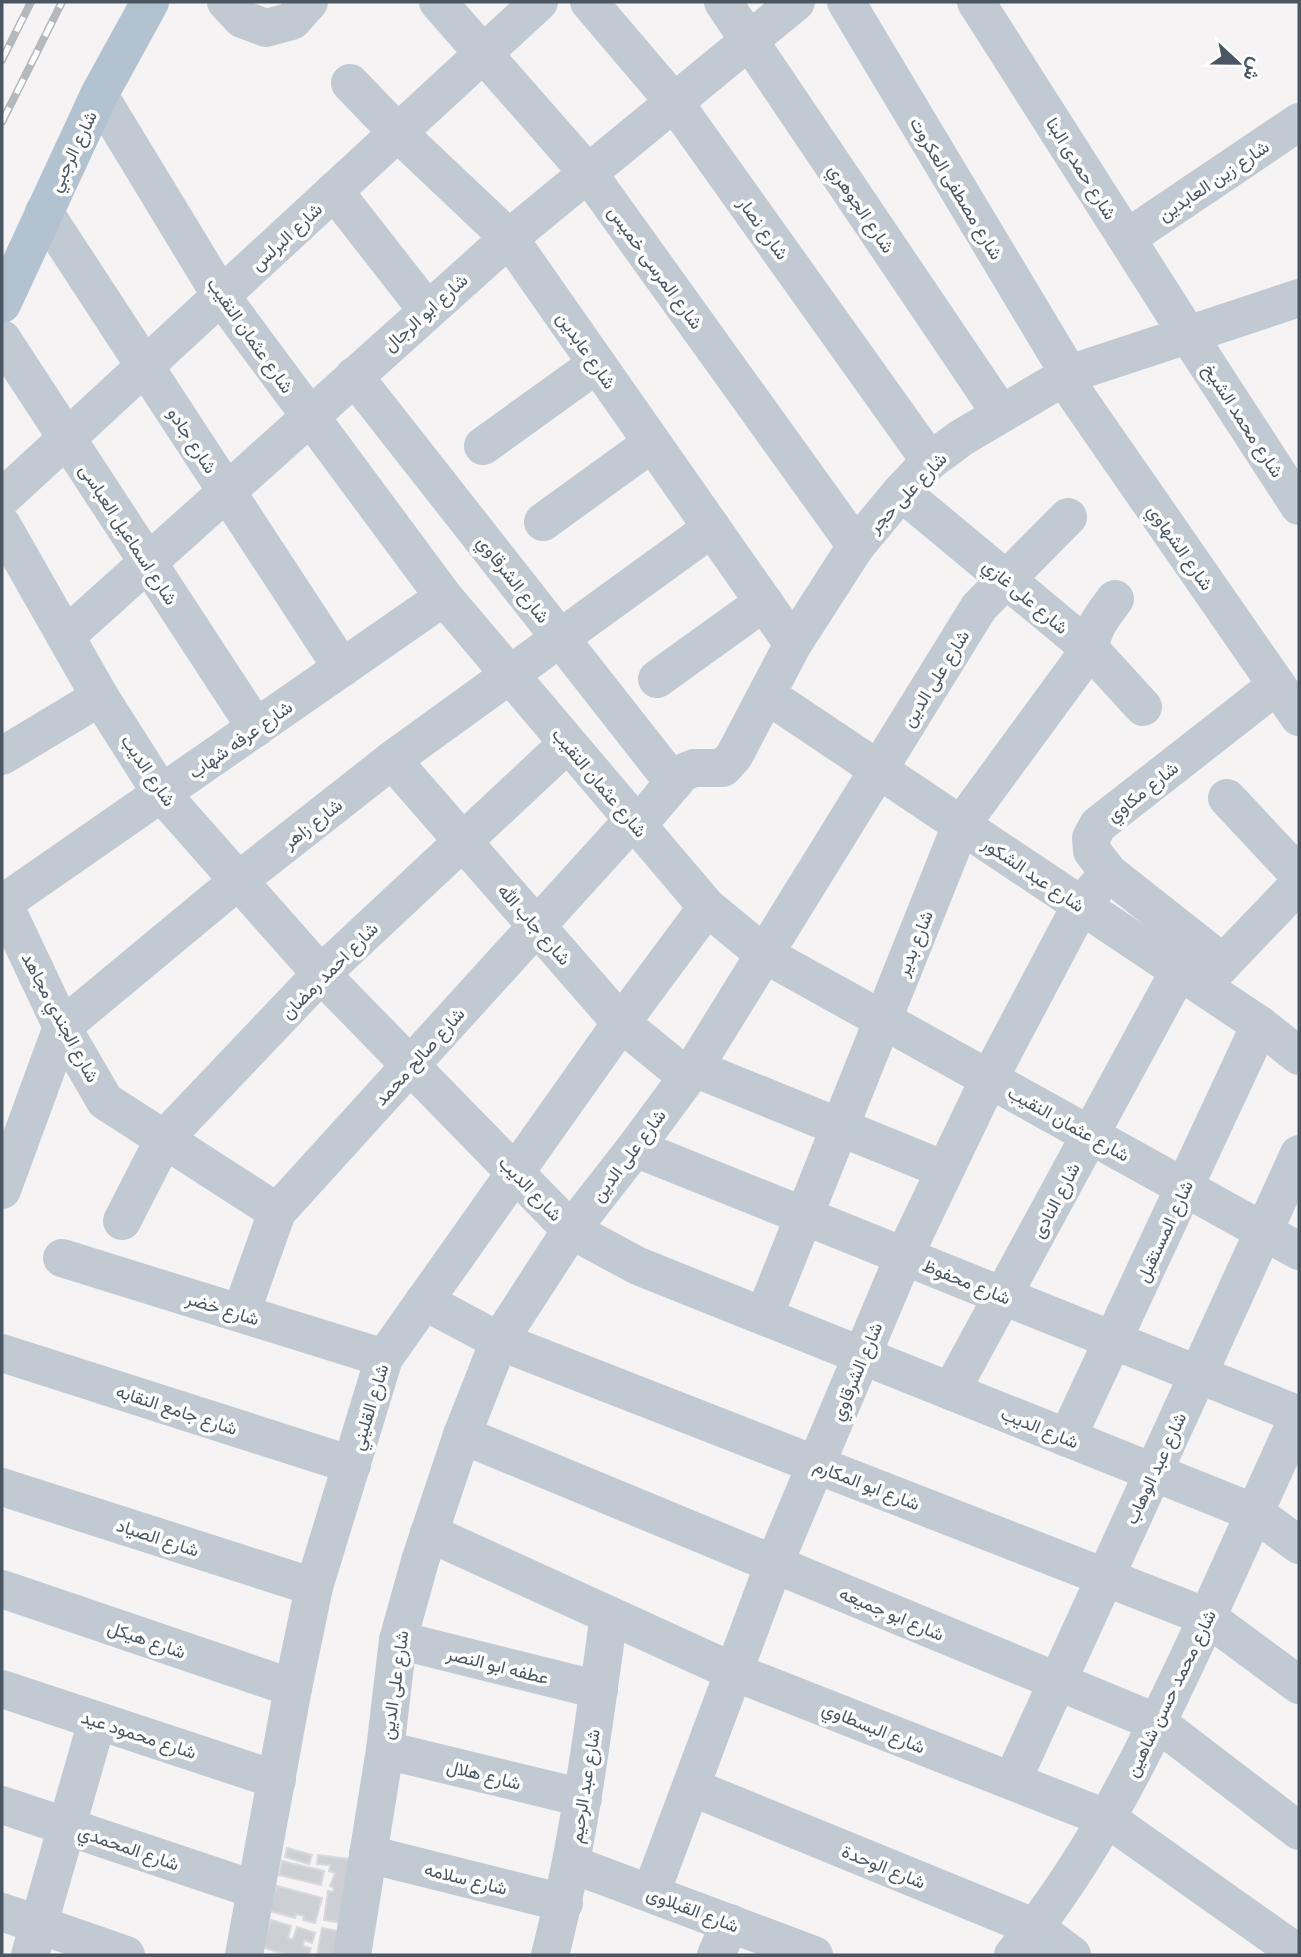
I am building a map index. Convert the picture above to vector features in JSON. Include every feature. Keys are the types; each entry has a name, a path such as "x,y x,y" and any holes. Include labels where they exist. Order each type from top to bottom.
{"main road":[{"name":"شارع الرجبي","path":"2,304 99,95 150,2"}],"street":[{"path":"226,2 242,19 266,28 292,21 310,2"},
{"name":"شارع المرسى خميس","path":"438,2 588,173 856,546"},
{"name":"شارع البرلس","path":"2,498 539,2"},
{"name":"شارع نصار","path":"589,2 674,102 930,461"},
{"name":"شارع الجوهري","path":"723,2 1001,415"},
{"name":"شارع ابو الرجال","path":"66,636 509,238 796,2"},
{"name":"شارع مصطفى العكروت","path":"846,2 1066,376"},
{"name":"شارع حمدى البنا","path":"976,2 1188,335"},
{"name":"شارع عابدين","path":"350,83 398,133 509,238 793,644"},
{"name":"شارع عثمان النقيب","path":"99,95 221,296 444,597 707,907 764,954 1299,1251"},
{"name":"شارع زين العابدين","path":"1126,238 1299,122"},
{"path":"334,191 427,310"},
{"name":"شارع جادو","path":"44,212 342,668"},
{"name":"شارع على حجر","path":"635,823 682,773 694,768 723,768 734,757 793,644 856,546 930,461 961,438 1066,376 1297,302"},
{"name":"شارع محمد الشيخ","path":"1188,335 1299,506"},
{"name":"شارع اسماعيل العباسى","path":"2,339 256,728"},
{"path":"483,446 597,364"},
{"name":"شارع الشرقاوي","path":"354,376 674,783"},
{"name":"شارع الشهاوي","path":"1066,376 1299,717"},
{"path":"542,522 652,443"},
{"name":"شارع على غازي","path":"901,492 1090,649 1143,707"},
{"name":"شارع على الدين","path":"352,1955 385,1750 398,1640 429,1533 462,1435 499,1340 571,1230 691,1072 979,607 1068,517"},
{"name":"شارع الديب","path":"2,525 100,697 161,793 321,974 571,1230 638,1266 1255,1513 1299,1545"},
{"name":"شارع زاهر","path":"62,1027 238,881 393,760 712,528"},
{"name":"شارع عرفه شهاب","path":"2,903 444,597"},
{"name":"شارع بدير","path":"764,1316 961,825 1090,649 1096,625 1115,599"},
{"path":"657,679 764,602"},
{"name":"شارع مكاوي","path":"1201,973 1092,851 1091,838 1097,825 1277,685"},
{"name":"شارع عبد الشكور","path":"766,695 1081,905 1201,973 1285,1036"},
{"path":"2,756 100,697"},
{"name":"شارع احمد رمضان","path":"122,1221 164,1139 321,974 567,744"},
{"name":"شارع جاب الله","path":"393,760 621,1023 691,1072 945,1170"},
{"path":"1227,798 1299,875"},
{"name":"شارع صالح محمد","path":"241,1313 277,1212 537,926 635,823"},
{"name":"شارع الشرقاوي","path":"651,1893 775,1564 904,1256 989,1079 1081,905 1110,873"},
{"name":"شارع النادى","path":"951,1391 1090,1135 1201,973 1299,884"},
{"name":"شارع الجندي مجاهد","path":"2,903 62,1027 105,1101 277,1212"},
{"name":"شارع القليني","path":"244,1955 314,1587 384,1358 514,1172 707,907"},
{"path":"2,1190 62,1027"},
{"name":"شارع المستقبل","path":"1067,1438 1184,1187 1285,1036"},
{"name":"شارع محفوظ","path":"635,1148 1299,1415"},
{"name":"شارع عبد الوهاب","path":"1012,1781 1299,1154"},
{"name":"شارع خضر","path":"62,1258 384,1358"},
{"name":"شارع ابو المكارم","path":"424,1301 499,1340 1207,1618 1299,1685"},
{"name":"شارع جامع النقابه","path":"2,1353 352,1465"},
{"name":"شارع محمد حسن شاهين","path":"1025,1941 1108,1819 1158,1723 1299,1415"},
{"name":"شارع ابو جميعه","path":"462,1435 1158,1723 1299,1832"},
{"name":"شارع الصياد","path":"2,1487 314,1587"},
{"name":"شارع البسطاوي","path":"429,1533 734,1672 1108,1819 1294,1953"},
{"name":"شارع هيكل","path":"2,1589 293,1688"},
{"name":"شارع عبد الرحيم","path":"550,1955 564,1903 583,1798 610,1615"},
{"name":"عطفه ابو النصر","path":"398,1640 598,1690"},
{"name":"شارع محمود عيد","path":"2,1689 277,1780"},
{"path":"34,1940 97,1721"},
{"name":"شارع هلال","path":"385,1750 583,1798"},
{"name":"شارع الوحدة","path":"691,1787 1025,1941 1072,1955"},
{"name":"شارع المحمدي","path":"2,1805 256,1890"},
{"name":"شارع سلامه","path":"368,1854 564,1903"},
{"name":"شارع القبلاوى","path":"571,1864 651,1893 723,1939 814,1955"},
{"path":"2,1912 34,1940 126,1955"}],"building":[{"path":"287,1848 312,1855 309,1864 285,1857"},
{"path":"318,1855 349,1859 348,1924 324,1920 328,1891 333,1892 334,1888 330,1886 335,1873 329,1871 330,1865 317,1864"},
{"path":"282,1861 324,1871 321,1885 279,1875"},
{"path":"277,1886 322,1898 315,1923 303,1920 304,1916 296,1914 295,1918 269,1911"},
{"path":"271,1920 291,1926 288,1938 293,1939 297,1927 315,1933 312,1943 304,1940 303,1946 311,1948 309,1955 287,1955 262,1947"},
{"path":"322,1928 342,1932 338,1955 317,1955"}],"railway":[{"path":"2,60 31,2"},
{"path":"2,122 62,2"}]}
